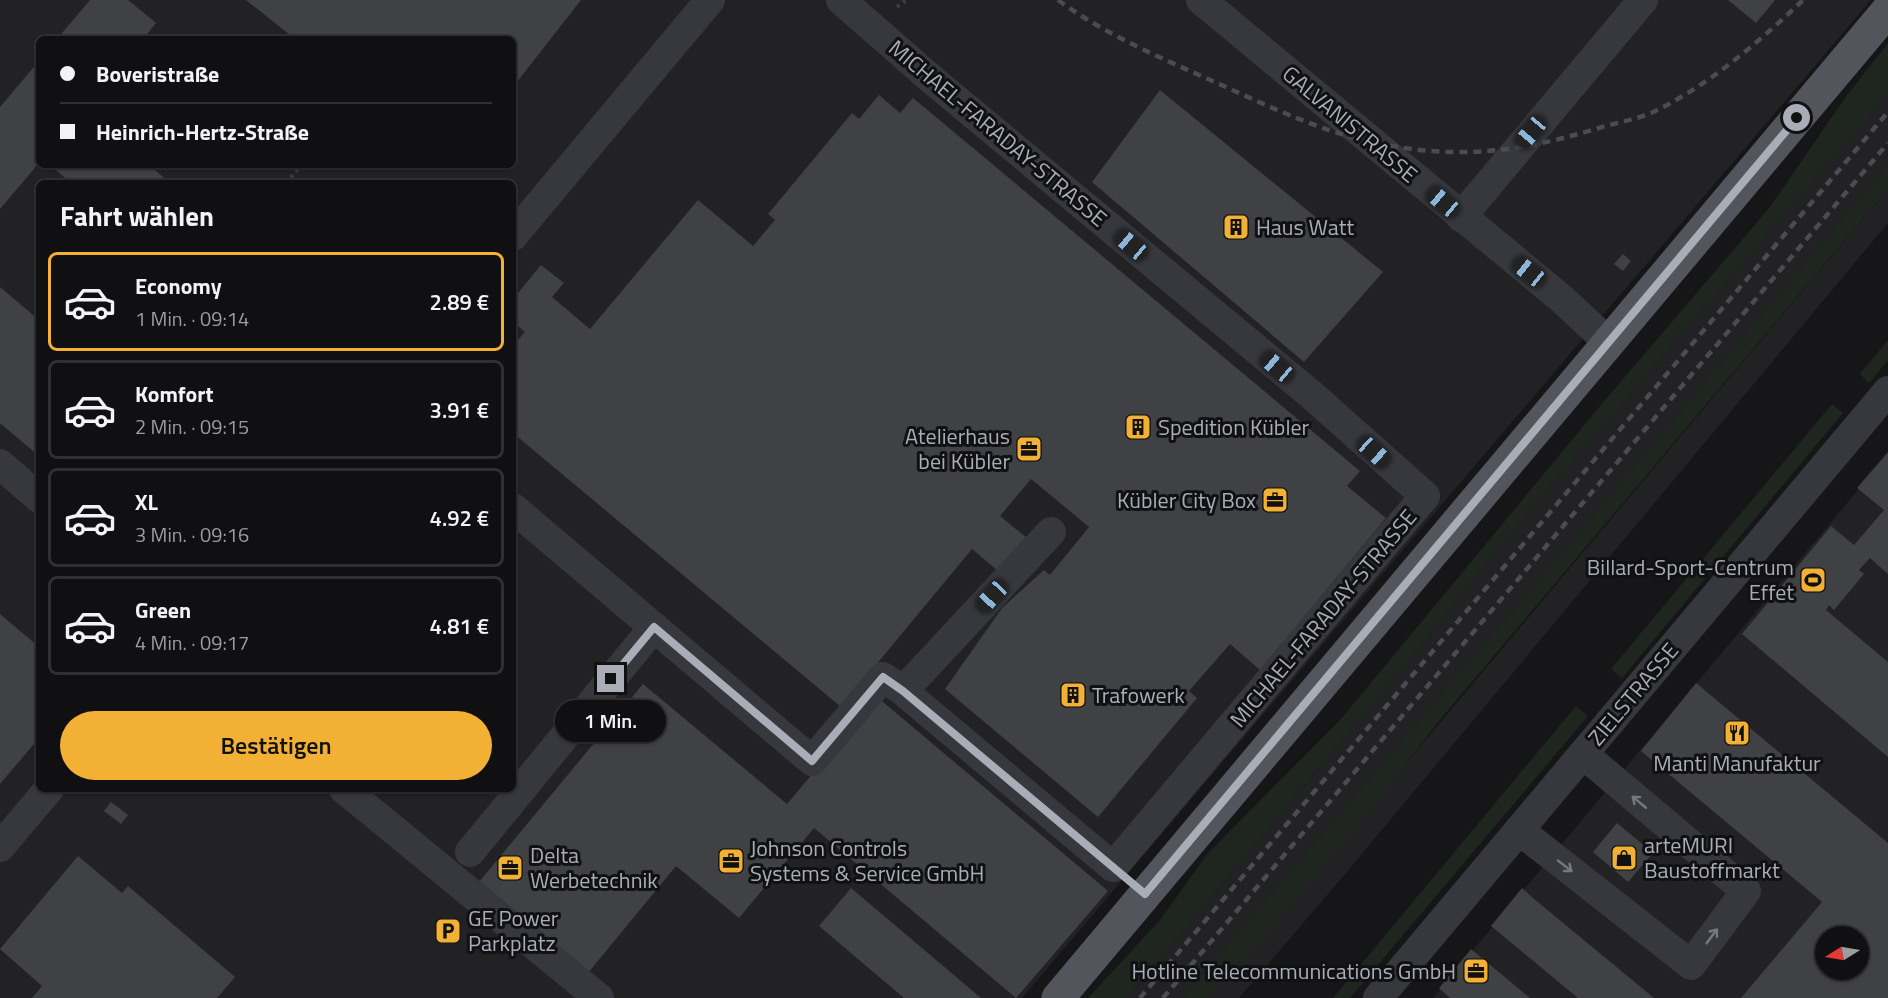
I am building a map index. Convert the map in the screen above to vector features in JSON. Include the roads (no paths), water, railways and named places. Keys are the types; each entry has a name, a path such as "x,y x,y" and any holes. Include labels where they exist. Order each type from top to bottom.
{"main road":[{"path":"1058,998 1888,10"}],"street":[{"path":"516,232 710,0"},
{"name":"MICHAEL-FARADAY-STRASSE","path":"841,0 930,78 1314,397 1425,496 1113,867"},
{"name":"GALVANISTRASSE","path":"1201,0 1563,300 1608,342"},
{"path":"1461,217 1643,0"},
{"name":"ZIELSTRASSE","path":"1378,998 1888,391"},
{"path":"0,464 36,495"},
{"path":"1425,496 1452,527"},
{"path":"516,511 812,761 883,677 903,691 1145,894"},
{"path":"903,691 1051,532"},
{"path":"470,852 654,627"},
{"path":"1520,830 1691,964 1746,891 1583,754"},
{"path":"0,847 46,792"},
{"path":"349,792 599,998"}],"railway":[{"path":"1058,0 1096,25 1136,46 1294,117 1371,142 1402,148 1459,152 1486,151 1540,143 1651,113 1712,77 1769,32 1803,0"},
{"path":"1140,998 1888,112"},
{"path":"1163,998 1888,143"}],"place":[{"name":"Haus Watt","path":"1236,227"},
{"name":"Spedition Kübler","path":"1138,427"},
{"name":"Atelierhaus bei Kübler","path":"1029,449"},
{"name":"Kübler City Box","path":"1275,500"},
{"name":"Billard-Sport-Centrum Effet","path":"1813,580"},
{"name":"Trafowerk","path":"1073,695"},
{"name":"Manti Manufaktur","path":"1737,733"},
{"name":"arteMURI Baustoffmarkt","path":"1624,858"},
{"name":"Johnson Controls Systems & Service GmbH","path":"731,861"},
{"name":"Delta Werbetechnik","path":"510,868"},
{"name":"GE Power Parkplatz","path":"448,931"},
{"name":"Hotline Telecommunications GmbH","path":"1476,971"}]}
